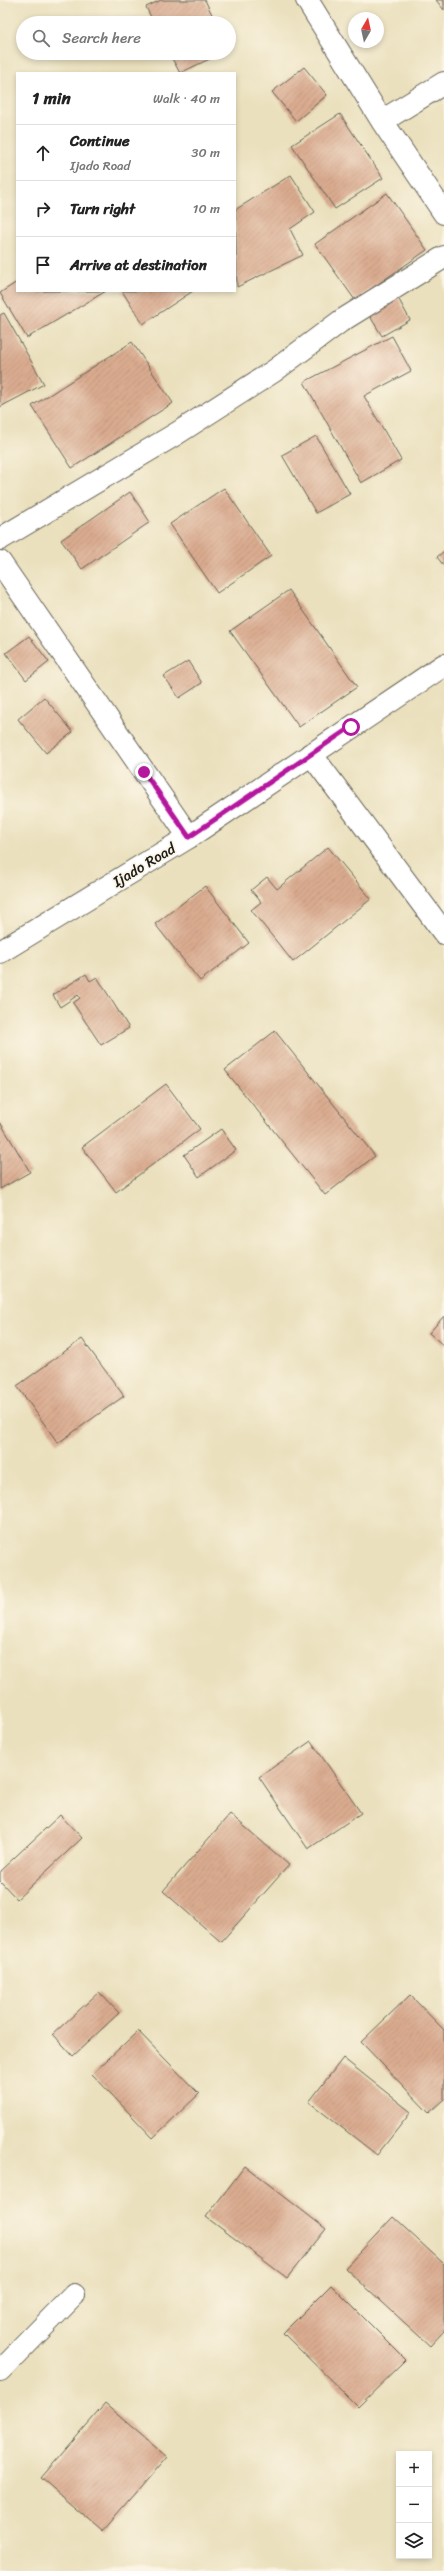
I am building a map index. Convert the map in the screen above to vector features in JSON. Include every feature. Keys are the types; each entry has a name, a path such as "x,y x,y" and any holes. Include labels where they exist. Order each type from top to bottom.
{"street":[{"path":"307,0 382,121 444,213"},
{"path":"382,121 444,83"},
{"path":"0,539 176,434 274,371 341,321 444,256"},
{"path":"0,562 189,837"},
{"name":"Ijado Road","path":"0,952 189,837 444,666"},
{"path":"311,754 444,933"},
{"path":"0,2371 74,2295"}],"building":[{"path":"161,0 205,0 213,16 150,16 146,7"},
{"path":"436,0 444,0 444,10"},
{"path":"173,60 207,60 182,72 179,72"},
{"path":"304,67 327,95 296,121 272,92"},
{"path":"340,114 383,178 335,209 292,145"},
{"path":"291,175 315,212 290,229 303,255 237,287 236,209"},
{"path":"387,193 427,250 355,300 315,244"},
{"path":"16,283 16,292 104,292 27,338 0,293"},
{"path":"123,292 191,292 143,324"},
{"path":"397,296 410,320 382,336 368,313"},
{"path":"4,313 44,384 0,407 0,315"},
{"path":"392,336 411,371 364,396 401,460 361,483 304,382"},
{"path":"132,342 173,403 72,468 32,406"},
{"path":"316,436 350,494 316,513 282,455"},
{"path":"224,488 271,556 217,593 170,524"},
{"path":"130,492 150,522 82,569 61,540"},
{"path":"444,551 444,566 437,557"},
{"path":"289,590 357,687 299,727 230,631"},
{"path":"29,636 49,662 26,680 6,653"},
{"path":"188,661 202,683 179,698 164,676"},
{"path":"44,697 73,732 46,753 18,719"},
{"path":"328,847 371,899 293,962 251,910 261,902 251,890 267,877 277,889"},
{"path":"205,886 249,943 200,981 155,924"},
{"path":"86,974 90,981 97,977 129,1028 101,1045 73,1003 80,998 78,995 60,1007 53,995"},
{"path":"275,1031 375,1156 325,1195 225,1070"},
{"path":"166,1084 200,1129 116,1192 82,1147"},
{"path":"0,1122 30,1172 0,1189"},
{"path":"221,1129 236,1150 199,1177 184,1155"},
{"path":"444,1316 444,1346 429,1333"},
{"path":"82,1339 124,1396 58,1443 17,1386"},
{"path":"311,1741 361,1813 308,1849 259,1777"},
{"path":"230,1814 289,1865 221,1942 163,1891"},
{"path":"60,1815 82,1838 17,1899 0,1881 0,1871"},
{"path":"99,1992 119,2013 73,2056 53,2034"},
{"path":"410,1995 444,2030 444,2099 429,2113 361,2042"},
{"path":"138,2031 199,2094 153,2138 92,2074"},
{"path":"343,2058 411,2112 377,2155 309,2102"},
{"path":"245,2166 326,2229 287,2278 206,2217"},
{"path":"393,2217 444,2264 444,2331 430,2346 345,2268"},
{"path":"331,2285 406,2360 358,2407 283,2333"},
{"path":"105,2404 167,2457 103,2531 41,2478"}],"route":[{"path":"144,772 189,837 351,727"}]}
